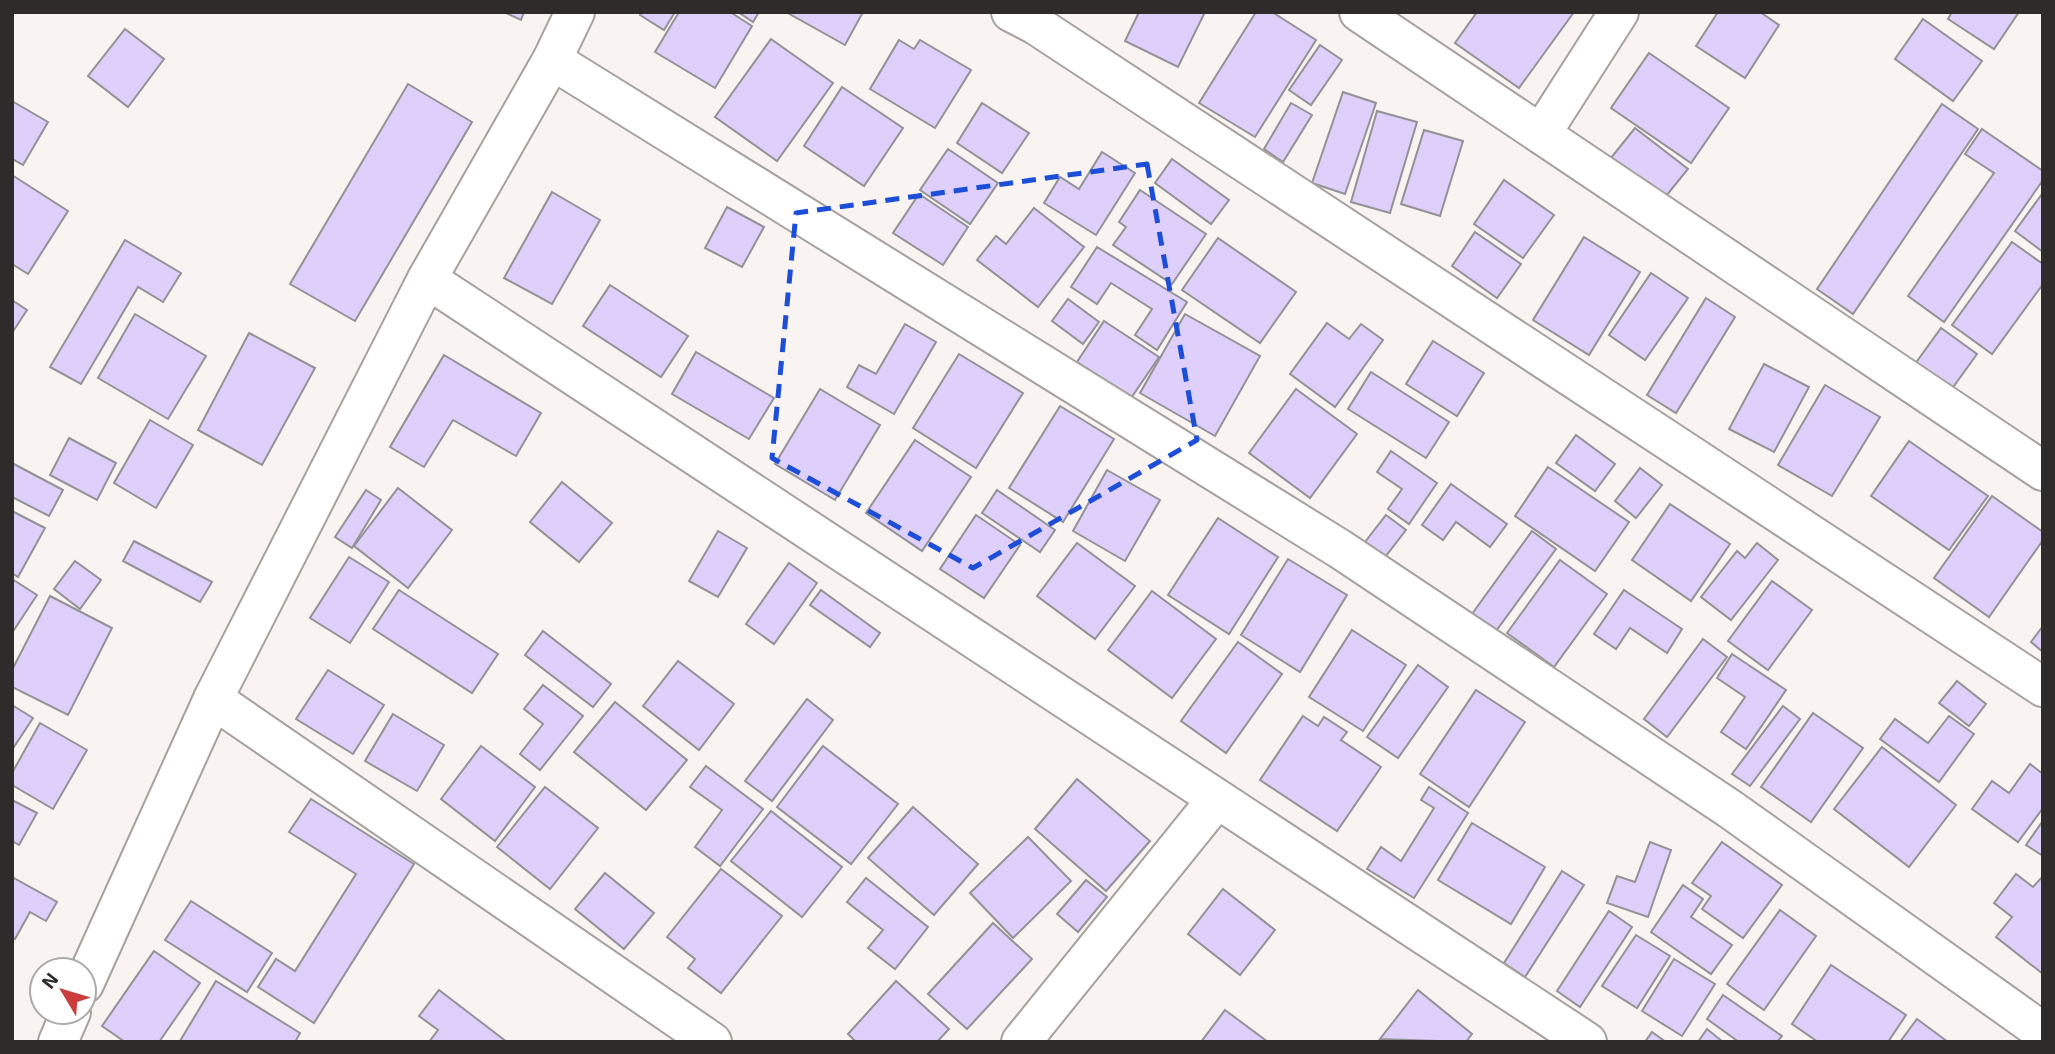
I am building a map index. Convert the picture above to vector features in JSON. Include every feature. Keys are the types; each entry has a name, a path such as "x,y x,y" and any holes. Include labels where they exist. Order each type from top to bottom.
{"street":[{"path":"97,956 213,699 427,279 552,60 575,12"},
{"path":"1011,12 1036,25 2043,687"},
{"path":"1359,12 2043,471"},
{"path":"1541,134 1619,12"},
{"path":"552,60 1340,549 1730,809 2043,1032"},
{"path":"427,279 1587,1042"},
{"path":"213,699 712,1042"},
{"path":"1021,1042 1217,799"}],"highlighted area":[{"path":"1147,164 1197,440 973,568 772,458 796,213"}],"building":[{"path":"504,12 524,12 521,20"},
{"path":"642,12 675,12 664,30 640,15"},
{"path":"679,12 730,12 752,26 715,88 655,52"},
{"path":"738,12 759,12 753,22"},
{"path":"786,12 863,12 845,45"},
{"path":"1139,12 1205,12 1178,67 1125,41"},
{"path":"1256,12 1272,12 1316,40 1255,137 1199,103"},
{"path":"1477,12 1574,12 1519,88 1455,43"},
{"path":"1718,12 1760,12 1779,25 1745,78 1696,46"},
{"path":"1952,12 2019,12 1994,49 1948,19"},
{"path":"1923,19 1982,61 1953,101 1895,59"},
{"path":"125,29 164,59 128,107 88,76"},
{"path":"771,39 833,83 777,161 715,117"},
{"path":"899,40 914,49 920,40 971,70 935,128 870,89"},
{"path":"1320,45 1342,60 1311,105 1289,90"},
{"path":"1649,53 1729,108 1691,163 1611,108"},
{"path":"408,84 472,122 355,321 290,284"},
{"path":"842,87 903,128 864,186 804,146"},
{"path":"1343,92 1376,103 1345,194 1312,183"},
{"path":"12,101 48,122 23,165 12,159"},
{"path":"982,103 1029,133 1002,173 957,143"},
{"path":"1291,103 1312,115 1283,162 1264,149"},
{"path":"1942,104 1978,129 1853,314 1817,289"},
{"path":"1377,111 1417,122 1390,213 1351,202"},
{"path":"1635,128 1688,169 1662,201 1610,159"},
{"path":"1982,129 2043,171 2043,180 1944,322 1908,296 1994,173 1965,154"},
{"path":"1424,130 1463,141 1440,216 1401,204"},
{"path":"948,149 998,183 970,224 920,190"},
{"path":"1102,152 1135,173 1096,235 1044,203 1060,177 1079,189"},
{"path":"1172,159 1229,200 1211,224 1155,183"},
{"path":"12,175 68,211 28,274 12,264"},
{"path":"1504,180 1554,215 1523,258 1474,224"},
{"path":"1140,190 1206,234 1172,284 1113,245 1126,227 1119,222"},
{"path":"552,192 600,220 552,304 504,278"},
{"path":"919,194 968,227 943,265 893,233"},
{"path":"2043,194 2043,252 2015,231"},
{"path":"727,207 764,227 742,267 705,248"},
{"path":"1034,208 1084,247 1038,307 977,260 996,236 1006,244"},
{"path":"1475,232 1521,264 1497,298 1452,266"},
{"path":"1584,237 1640,272 1589,355 1533,320"},
{"path":"1218,238 1296,292 1260,343 1182,290"},
{"path":"125,240 181,273 163,302 138,287 81,384 50,367"},
{"path":"2012,242 2043,264 2043,284 1992,354 1952,325"},
{"path":"1097,247 1187,302 1157,350 1135,335 1152,309 1111,283 1097,304 1071,287"},
{"path":"1651,273 1688,298 1645,360 1609,335"},
{"path":"610,285 688,336 661,377 583,326"},
{"path":"1706,298 1735,317 1676,413 1647,395"},
{"path":"1068,299 1099,322 1083,344 1052,321"},
{"path":"12,300 27,310 12,333"},
{"path":"135,314 206,356 168,419 98,378"},
{"path":"1185,314 1260,356 1215,436 1140,393"},
{"path":"1104,321 1159,357 1131,398 1077,362"},
{"path":"1327,323 1349,339 1361,324 1383,340 1335,407 1290,374"},
{"path":"905,324 936,342 894,414 847,387 859,365 876,374"},
{"path":"1941,328 1977,354 1951,390 1915,364"},
{"path":"249,333 315,368 262,465 198,430"},
{"path":"1433,341 1484,373 1457,416 1406,384"},
{"path":"696,352 774,398 749,439 672,394"},
{"path":"959,354 1023,393 976,468 913,428"},
{"path":"444,355 541,413 516,456 453,420 424,467 390,447"},
{"path":"1764,364 1809,387 1774,452 1729,429"},
{"path":"1371,372 1449,422 1426,458 1348,409"},
{"path":"1825,385 1880,417 1832,496 1778,465"},
{"path":"820,389 880,425 835,500 775,464"},
{"path":"1296,389 1357,434 1310,498 1249,453"},
{"path":"1060,406 1114,439 1063,522 1009,488"},
{"path":"150,420 193,445 156,508 114,483"},
{"path":"1576,435 1615,464 1595,491 1556,463"},
{"path":"69,438 116,463 97,500 50,475"},
{"path":"915,440 971,477 922,551 866,513"},
{"path":"1909,441 1988,496 1949,550 1871,496"},
{"path":"1391,451 1437,483 1409,524 1388,509 1402,489 1377,472"},
{"path":"12,463 63,490 49,516 12,497"},
{"path":"1548,467 1629,522 1595,571 1515,516"},
{"path":"1640,468 1662,485 1636,518 1615,501"},
{"path":"1107,470 1160,500 1125,561 1073,531"},
{"path":"562,482 612,523 579,562 530,522"},
{"path":"1451,484 1507,524 1490,547 1456,522 1443,540 1422,525"},
{"path":"398,488 452,530 408,588 354,546"},
{"path":"366,490 381,500 352,548 335,537"},
{"path":"997,490 1055,530 1040,552 982,513"},
{"path":"1992,496 2043,532 2043,540 1989,617 1934,578"},
{"path":"1670,504 1730,544 1691,601 1632,560"},
{"path":"12,511 45,528 18,577 12,573"},
{"path":"976,515 1020,545 984,598 940,569"},
{"path":"1386,515 1406,530 1385,557 1365,542"},
{"path":"1218,518 1278,557 1229,634 1168,595"},
{"path":"718,531 747,548 718,597 689,581"},
{"path":"1532,531 1556,549 1496,631 1472,614"},
{"path":"134,541 212,582 200,602 123,561"},
{"path":"1077,543 1135,586 1095,639 1037,596"},
{"path":"1757,543 1778,560 1731,620 1701,597 1737,551 1745,558"},
{"path":"349,557 389,582 350,643 310,618"},
{"path":"1288,559 1347,595 1300,672 1241,635"},
{"path":"1560,560 1607,594 1554,667 1507,633"},
{"path":"75,561 101,580 80,609 54,589"},
{"path":"789,563 817,583 774,644 746,624"},
{"path":"12,579 37,595 12,633"},
{"path":"1772,581 1812,610 1768,670 1728,641"},
{"path":"399,590 498,654 472,693 373,629"},
{"path":"821,590 880,633 870,647 810,605"},
{"path":"1624,590 1682,629 1667,653 1630,628 1616,649 1594,634"},
{"path":"1152,591 1216,639 1172,698 1108,650"},
{"path":"50,596 112,628 68,715 12,687 12,670"},
{"path":"2043,626 2043,652 2031,642"},
{"path":"1352,630 1406,665 1363,731 1309,697"},
{"path":"543,631 611,684 593,707 525,655"},
{"path":"1703,639 1727,657 1667,737 1644,719"},
{"path":"1238,642 1282,674 1226,753 1181,721"},
{"path":"1732,654 1786,690 1746,749 1721,732 1745,697 1717,678"},
{"path":"678,661 734,704 699,750 643,706"},
{"path":"1418,665 1448,687 1398,758 1367,737"},
{"path":"328,670 384,705 353,754 296,719"},
{"path":"1957,681 1986,704 1969,726 1939,703"},
{"path":"543,685 583,716 540,770 520,754 543,724 524,709"},
{"path":"1476,690 1525,722 1469,807 1420,774"},
{"path":"807,699 833,720 772,801 745,781"},
{"path":"615,702 687,760 646,810 574,752"},
{"path":"12,705 33,718 12,750"},
{"path":"1783,706 1800,719 1750,786 1732,774"},
{"path":"1813,713 1863,748 1811,822 1761,787"},
{"path":"393,714 444,745 417,791 365,761"},
{"path":"1303,716 1318,726 1324,717 1347,732 1341,740 1381,767 1337,831 1260,780"},
{"path":"1949,716 1974,734 1939,782 1880,739 1895,719 1928,743"},
{"path":"40,723 87,750 53,809 12,785 12,773"},
{"path":"481,746 535,787 495,841 441,799"},
{"path":"823,746 898,804 851,864 777,807"},
{"path":"1882,747 1956,805 1909,867 1834,809"},
{"path":"2030,764 2043,774 2043,808 2018,842 1972,809 1992,781 2009,793"},
{"path":"706,766 763,809 720,866 695,847 722,810 690,787"},
{"path":"1077,779 1150,841 1106,891 1035,829"},
{"path":"545,787 598,828 550,889 497,847"},
{"path":"1429,787 1468,813 1414,898 1367,869 1381,847 1401,861 1434,808 1421,800"},
{"path":"311,799 414,864 314,1023 258,987 276,959 295,971 356,874 289,832"},
{"path":"12,800 37,813 19,845 12,841"},
{"path":"913,807 978,864 934,915 868,858"},
{"path":"771,811 842,867 802,917 731,861"},
{"path":"2043,822 2043,856 2026,845"},
{"path":"1472,823 1545,867 1511,924 1438,880"},
{"path":"1028,837 1071,881 1013,938 970,893"},
{"path":"1650,842 1671,850 1648,917 1607,903 1617,876 1635,882"},
{"path":"1722,842 1782,885 1743,938 1702,909 1711,896 1692,883"},
{"path":"721,869 782,916 721,993 688,968 695,959 667,937"},
{"path":"1562,871 1584,885 1525,977 1504,963"},
{"path":"605,873 654,913 624,949 575,909"},
{"path":"2016,874 2033,887 2043,876 2043,974 1996,937 2012,917 1994,903"},
{"path":"12,877 57,902 46,921 30,912 15,939 12,937"},
{"path":"866,878 928,927 895,969 868,948 883,930 847,902"},
{"path":"1086,880 1107,897 1078,932 1057,914"},
{"path":"1683,885 1703,899 1691,917 1732,945 1711,974 1651,932"},
{"path":"1223,889 1275,930 1240,975 1188,934"},
{"path":"191,901 272,953 247,992 165,940"},
{"path":"1780,910 1816,936 1764,1010 1727,984"},
{"path":"1609,911 1632,927 1580,1007 1557,991"},
{"path":"993,923 1032,959 967,1029 928,994"},
{"path":"1636,935 1670,956 1637,1008 1602,986"},
{"path":"154,951 200,983 159,1042 125,1042 102,1026"},
{"path":"1674,959 1715,984 1682,1036 1642,1011"},
{"path":"1831,965 1906,1015 1888,1042 1818,1042 1792,1024"},
{"path":"216,981 300,1033 295,1042 180,1041"},
{"path":"896,981 949,1029 937,1042 856,1042 848,1034"},
{"path":"439,990 507,1042 429,1042 438,1030 419,1016"},
{"path":"1418,990 1472,1034 1466,1042 1380,1039"},
{"path":"1723,995 1782,1036 1777,1042 1739,1042 1707,1019"},
{"path":"1225,1010 1268,1042 1201,1042"},
{"path":"1917,1019 1948,1042 1900,1042"},
{"path":"1707,1029 1723,1042 1698,1042"},
{"path":"1652,1032 1666,1042 1645,1042"}]}
